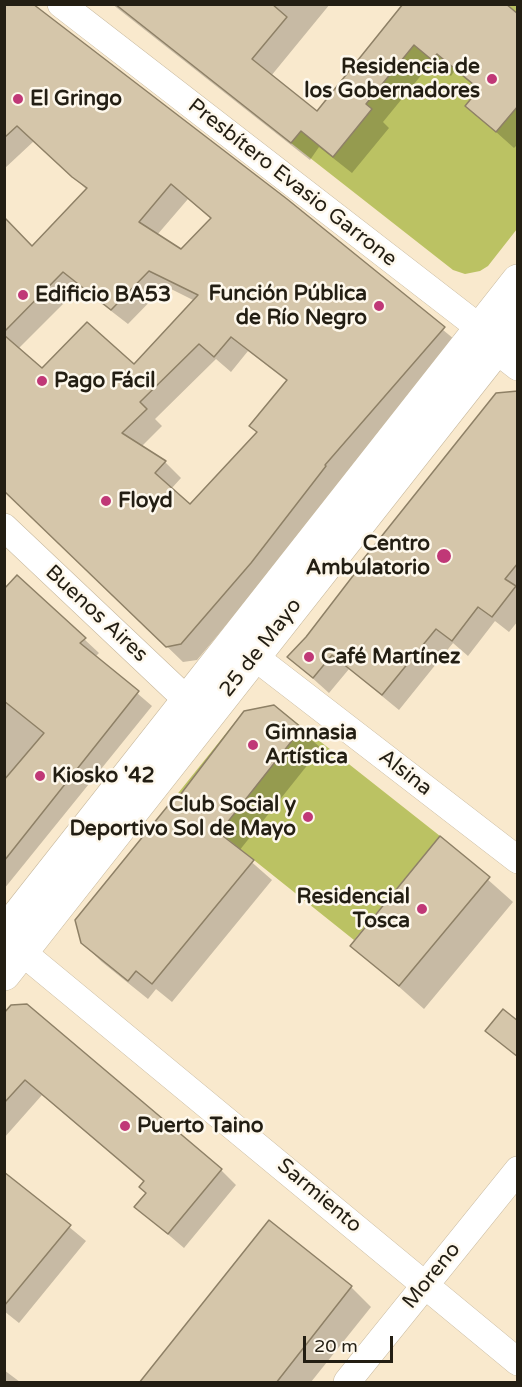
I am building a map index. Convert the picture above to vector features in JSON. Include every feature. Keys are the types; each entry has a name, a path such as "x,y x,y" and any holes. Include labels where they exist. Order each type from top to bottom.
{"main road":[{"name":"25 de Mayo","path":"498,348 518,282"},
{"name":"25 de Mayo","path":"9,951 245,649 498,348 518,321"},
{"name":"25 de Mayo","path":"9,951 188,701 245,649"}],"street":[{"name":"Presbítero Evasio Garrone","path":"61,4 498,348"},
{"name":"Buenos Aires","path":"8,538 188,701"},
{"name":"Alsina","path":"245,649 518,860"},
{"name":"Sarmiento","path":"9,951 426,1284 518,1362"},
{"name":"Moreno","path":"347,1383 518,1170"}],"green space":[{"path":"475,5 517,5 517,229 488,266 480,271 465,274 453,270 291,143 301,131 333,157 372,109 366,104 414,45 432,59"},
{"name":"Club Social y Deportivo Sol de Mayo","path":"274,705 440,836 354,940 175,797 244,711"}],"building":[{"path":"4,4 33,4 287,199 445,327 325,465 251,563 181,644 166,647 4,491 4,335 42,368 87,322 134,364 198,295 149,271 111,310 63,272 4,332 4,217 32,246 87,188 17,126 4,138","holes":["171,184 211,218 181,249 139,222","231,337 287,380 249,426 257,432 190,504 155,473 166,461 122,433 147,409 140,402 199,344 214,357"]},
{"path":"115,4 272,4 287,17 252,59 317,111 403,4 506,4 518,14 518,106 496,132 465,106 479,89 437,54 432,60 414,45 366,104 372,109 333,157 301,131 291,143"},
{"path":"518,391 518,563 505,579 516,586 492,617 478,607 452,641 436,629 382,695 332,655 313,678 287,657 306,637 359,568 357,567 496,393"},
{"path":"17,575 86,638 80,643 139,691 4,861 4,780 44,733 4,701 4,589"},
{"path":"274,705 302,728 219,833 254,860 152,984 136,971 128,981 81,943 75,920 175,797 177,799 244,711"},
{"name":"Residencial Tosca","path":"440,836 490,877 399,986 350,946"},
{"path":"27,1004 222,1169 168,1234 134,1207 146,1193 139,1187 144,1181 25,1080 4,1103 4,1013 11,1005"},
{"path":"503,1009 518,1021 518,1057 485,1031"},
{"path":"4,1172 71,1225 4,1306"},
{"path":"269,1220 352,1286 276,1383 139,1383"}],"place":[{"name":"Residencia de los Gobernadores","path":"492,79"},
{"name":"El Gringo","path":"18,99"},
{"name":"Edificio BA53","path":"23,295"},
{"name":"Función Pública de Río Negro","path":"379,306"},
{"name":"Pago Fácil","path":"42,381"},
{"name":"Floyd","path":"106,501"},
{"name":"Centro Ambulatorio","path":"444,556"},
{"name":"Café Martínez","path":"309,657"},
{"name":"Gimnasia Artística","path":"253,745"},
{"name":"Kiosko '42","path":"40,776"},
{"name":"Club Social y Deportivo Sol de Mayo","path":"308,817"},
{"name":"Residencial Tosca","path":"422,909"},
{"name":"Puerto Taino","path":"125,1126"}]}
